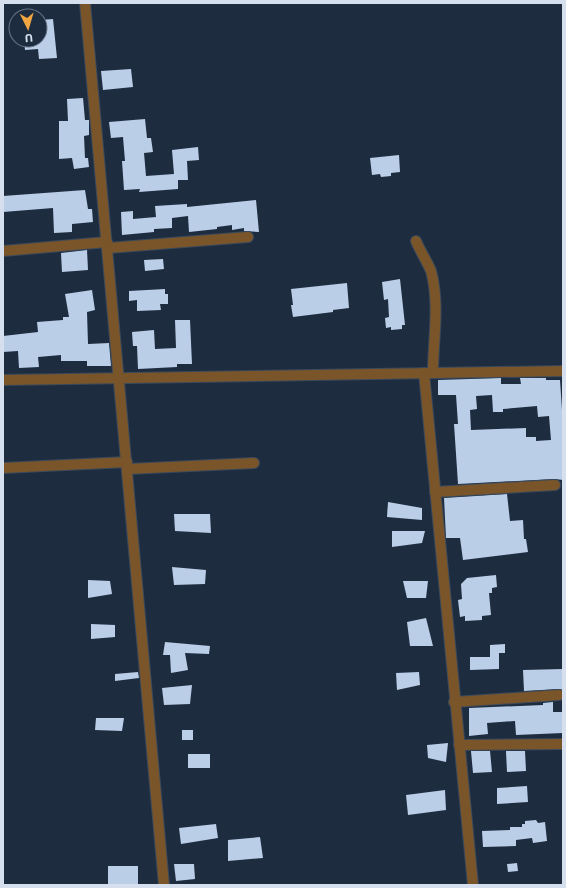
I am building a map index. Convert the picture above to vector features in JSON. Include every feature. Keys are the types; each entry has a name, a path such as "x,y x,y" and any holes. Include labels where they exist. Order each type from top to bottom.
{"street":[{"path":"85,3 164,885"},
{"path":"3,251 248,237"},
{"path":"416,241 431,273 434,294 436,320 429,373 435,492 454,702 473,885"},
{"path":"3,380 563,371"},
{"path":"3,468 254,463"},
{"path":"435,492 555,485"},
{"path":"454,702 559,695"},
{"path":"459,745 563,744"}],"building":[{"path":"48,19 53,19 57,58 39,59 38,49 25,50 25,48 48,48"},
{"path":"131,69 133,87 103,90 101,71"},
{"path":"83,98 85,120 89,120 89,135 84,136 85,158 88,158 89,167 74,169 72,158 59,159 59,121 68,121 67,99"},
{"path":"145,119 147,138 151,138 153,152 144,153 146,176 174,174 172,150 198,147 199,160 187,161 188,180 178,180 178,189 139,192 140,189 124,190 122,161 125,161 123,137 111,138 109,122"},
{"path":"399,155 400,172 391,173 391,176 381,177 380,174 372,175 370,158"},
{"path":"85,190 88,209 92,209 93,222 72,224 72,232 54,233 53,208 3,212 3,196"},
{"path":"256,200 259,232 244,231 244,228 232,230 232,225 217,227 217,229 189,232 188,216 172,218 172,228 154,229 154,232 122,235 121,212 133,211 133,219 156,217 155,206 187,204 187,207"},
{"path":"87,250 88,270 62,272 61,253"},
{"path":"163,259 164,269 145,271 144,260"},
{"path":"400,279 405,325 402,325 402,329 391,330 391,327 386,328 385,318 389,317 388,299 384,300 382,282"},
{"path":"347,283 349,308 333,310 333,312 293,317 291,289"},
{"path":"165,289 165,294 168,294 168,304 160,304 161,310 137,311 137,300 129,301 129,291"},
{"path":"92,290 95,310 87,312 88,344 109,343 111,366 87,366 87,361 61,361 61,355 38,357 39,367 19,368 18,351 3,352 3,336 38,332 37,322 63,320 63,317 69,317 65,294"},
{"path":"175,320 190,320 192,364 177,364 177,367 138,369 137,346 133,346 132,332 154,330 155,349 176,348"},
{"path":"501,378 501,384 521,384 520,378 546,378 546,380 560,380 563,425 563,480 555,479 458,484 454,424 458,424 456,395 438,395 438,380","holes":["492,395 493,412 503,412 503,409 537,406 538,417 549,416 551,440 536,441 536,437 526,437 526,428 471,430 470,410 477,409 476,396"]},
{"path":"507,494 510,521 523,520 524,539 526,539 528,552 463,560 460,538 446,538 444,498"},
{"path":"388,502 422,508 422,520 387,517"},
{"path":"174,514 210,514 211,533 175,531"},
{"path":"392,531 425,531 422,543 392,547"},
{"path":"172,567 206,570 205,584 174,585"},
{"path":"496,575 497,587 492,588 492,593 489,593 491,615 482,616 482,620 465,621 465,616 460,617 458,600 462,599 461,584 467,578"},
{"path":"88,580 110,581 112,594 88,598"},
{"path":"403,581 428,581 426,598 407,598"},
{"path":"426,618 433,646 410,646 407,622"},
{"path":"91,624 115,625 115,637 91,639"},
{"path":"165,642 210,646 209,654 185,653 188,670 171,673 170,655 163,655"},
{"path":"505,644 505,653 499,653 499,669 470,670 470,657 490,657 490,645"},
{"path":"563,669 563,690 524,691 523,670"},
{"path":"138,672 139,678 115,681 115,674"},
{"path":"419,672 420,685 397,690 396,673"},
{"path":"192,685 190,704 164,705 162,688"},
{"path":"553,702 553,712 563,712 563,733 516,735 515,721 487,723 488,734 469,736 469,708 543,705 543,703"},
{"path":"96,718 124,718 122,731 95,730"},
{"path":"182,730 193,730 193,740 182,740"},
{"path":"448,743 446,762 428,758 427,745"},
{"path":"471,751 490,751 492,772 473,773"},
{"path":"506,751 525,751 526,771 507,772"},
{"path":"188,754 210,754 210,768 188,768"},
{"path":"527,786 528,802 497,804 497,788"},
{"path":"445,790 446,810 408,815 406,795"},
{"path":"536,820 538,823 545,822 547,841 533,843 532,838 516,840 516,846 483,847 482,831 510,830 510,827 522,827 522,824 525,824 525,821"},
{"path":"216,824 218,838 181,844 179,828"},
{"path":"260,837 263,858 228,861 228,840"},
{"path":"517,863 518,871 508,872 507,864"},
{"path":"174,864 194,864 195,879 176,881"},
{"path":"108,866 138,866 138,885 108,885"}]}
